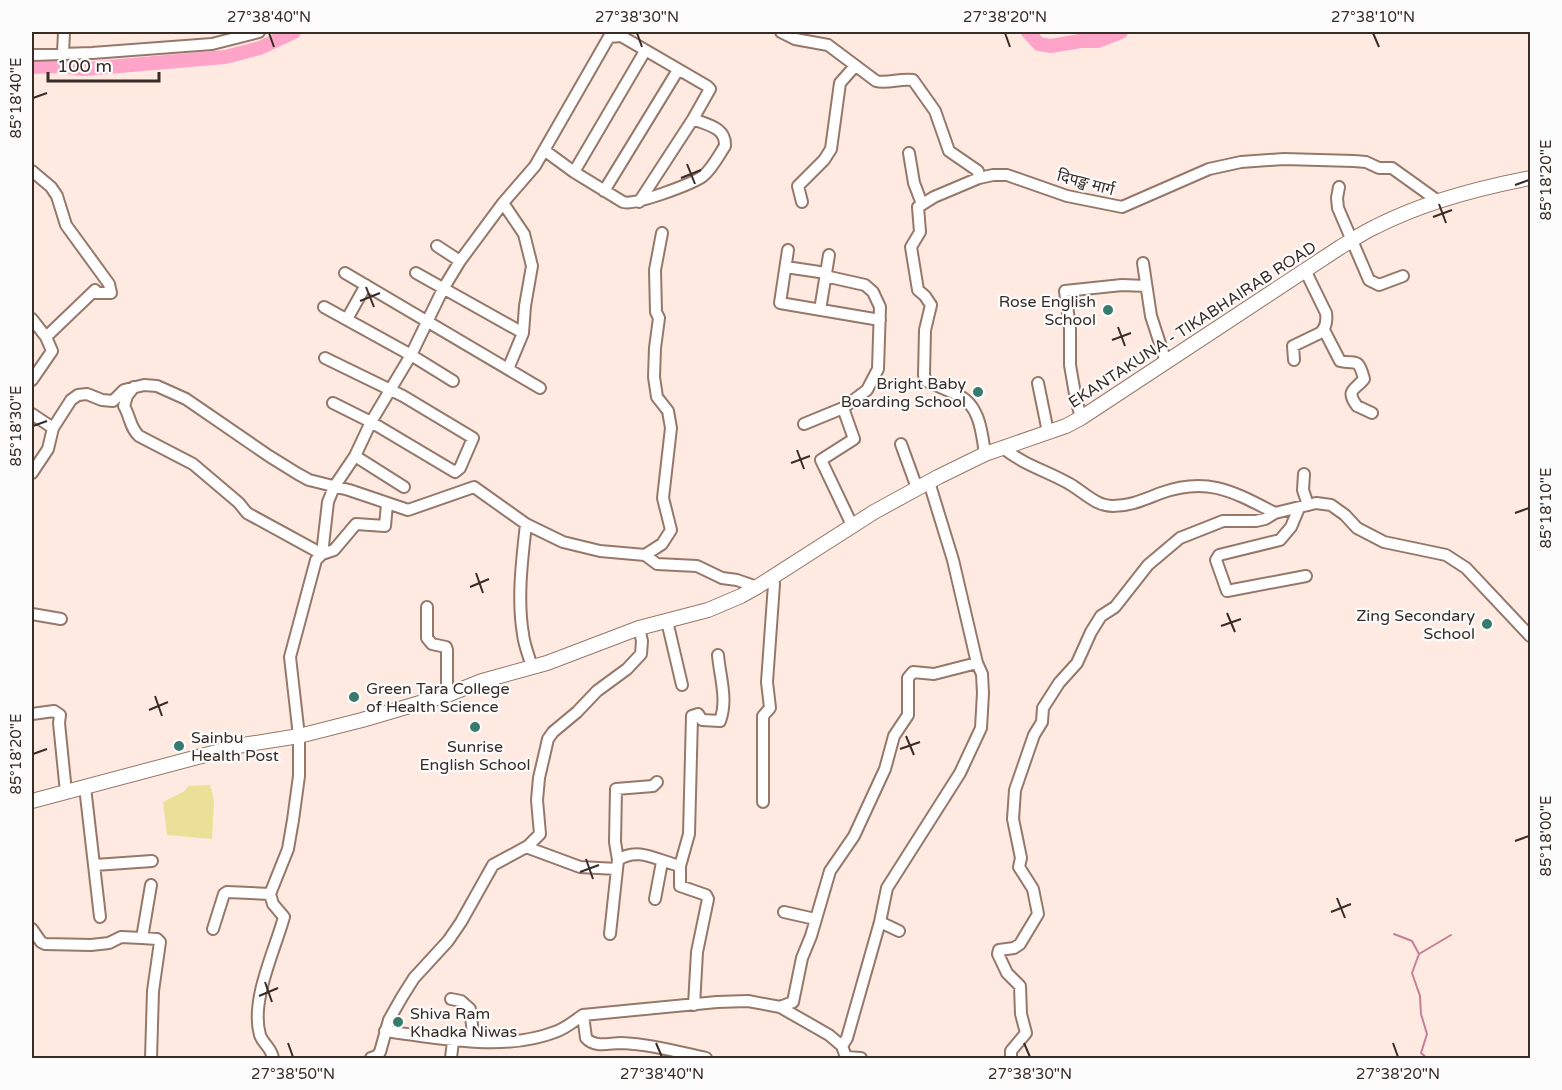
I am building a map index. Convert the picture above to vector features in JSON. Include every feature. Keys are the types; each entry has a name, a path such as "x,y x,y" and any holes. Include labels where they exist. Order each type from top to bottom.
{"main road":[{"name":"EKANTAKUNA - TIKABHAIRAB ROAD","path":"32,801 243,745 299,736 447,695 639,628 708,610 741,596 773,578 852,525 923,485 985,454 1082,418 1374,227 1438,201 1530,178"}],"street":[{"path":"63,53 64,32"},
{"path":"32,55 212,44 259,32"},
{"path":"781,32 795,39 828,45 876,81 882,83 903,79 913,80 935,111 949,151 978,171 979,178"},
{"path":"322,554 328,502 334,487 355,456 371,422 411,355 443,289 460,261 503,203 535,166 609,37 621,36 710,89 639,202"},
{"path":"574,172 645,51"},
{"path":"802,202 798,186 831,149 840,83 855,66"},
{"path":"604,191 678,70"},
{"path":"544,150 574,172 623,202 628,204 639,202 701,177 725,146 724,135 721,131 693,119"},
{"path":"909,153 914,183 922,204 918,207 920,232 911,247 918,290 931,305 926,330 924,375 926,381 967,400 979,421 985,454"},
{"name":"दिपङ्ख मार्ग","path":"922,204 979,178 1007,175 1067,196 1122,207 1209,169 1240,162 1284,159 1366,162 1379,168 1392,168 1438,201"},
{"path":"32,171 44,179 57,196 66,225 109,284 111,293 94,292 46,337"},
{"path":"1339,187 1336,198 1338,207 1369,280 1379,285 1403,276"},
{"path":"503,203 524,234 532,266 523,333 508,369"},
{"path":"645,555 662,544 671,530 663,498 671,428 668,411 657,397 654,376 659,318 656,312 655,270 662,233"},
{"path":"437,246 460,261"},
{"path":"788,250 780,303 880,320"},
{"path":"820,310 830,255"},
{"path":"1143,263 1156,336 1166,362"},
{"path":"786,267 825,274 865,285 873,292 880,307 878,369 867,390 843,408 804,424"},
{"path":"1305,270 1326,313 1324,330 1340,361 1355,361 1364,379 1353,387 1352,395 1357,406 1372,413"},
{"path":"345,273 540,388"},
{"path":"416,273 523,333"},
{"path":"347,320 366,285"},
{"path":"1082,418 1070,365 1070,328 1065,291 1122,285 1146,286"},
{"path":"324,307 453,381"},
{"path":"32,380 52,351 46,337 34,326"},
{"path":"1294,360 1293,346 1324,330"},
{"path":"325,358 391,390 473,438 460,468 455,471 371,422 333,403"},
{"path":"1038,383 1048,432"},
{"path":"32,473 48,448 53,428 66,406 78,395 87,394 102,400 113,401 124,390 157,386 179,395 298,474 334,487 408,510 474,487 526,524 563,542 600,551 645,555 657,564 697,566 722,578 757,587"},
{"path":"134,387 127,396 124,406 133,430 139,436 193,464 239,503 247,513 322,554"},
{"path":"843,408 854,440 821,460 852,525"},
{"path":"32,414 53,428"},
{"path":"842,1046 847,1038 880,922 887,888 960,773 981,728 982,674 977,663 953,560 923,485 901,444"},
{"path":"1003,448 1020,461 1068,483 1095,501 1111,506 1138,503 1182,486 1200,486 1233,491 1275,513"},
{"path":"355,456 404,487"},
{"path":"1304,474 1303,507 1280,540 1219,555 1216,560 1227,591 1306,576"},
{"path":"1011,1059 1013,1047 1026,1033 1026,1029 1021,1014 1020,986 1007,973 998,954 999,950 1014,948 1020,944 1038,914 1033,889 1019,867 1021,858 1013,807 1015,790 1042,722 1043,708 1059,683 1077,663 1101,616 1115,607 1148,565 1167,548 1188,534 1223,521 1256,521 1275,513 1316,503 1331,505 1357,528 1384,542 1446,555 1456,560 1530,636"},
{"path":"273,1059 271,1048 261,1036 258,1011 271,953 284,917 273,903 270,894 288,849 299,776 299,736 290,657 316,560 322,554 334,550 356,524 385,526 387,504"},
{"path":"526,524 521,599 523,634 532,667"},
{"path":"763,802 763,716 770,708 767,682 773,578"},
{"path":"427,607 427,639 432,644 446,647 447,650 447,695"},
{"path":"32,614 61,619"},
{"path":"667,621 682,685"},
{"path":"371,1059 380,1052 389,1020 414,978 444,946 461,922 492,865 534,842 540,834 537,800 539,778 548,739 597,691 627,669 641,654 642,641 639,628"},
{"path":"694,1005 697,952 708,899 706,895 680,886 680,866 689,834 692,716 699,714 702,720 720,721 724,711 725,702 718,655"},
{"path":"780,1007 793,1002 802,958 830,872 854,836 885,769 894,736 908,715 908,678 913,672 934,674 977,663"},
{"path":"32,714 54,711 60,715 58,723 66,792"},
{"path":"610,934 617,865 616,789 653,786 657,782"},
{"path":"85,787 100,917"},
{"path":"526,847 580,867 617,865 632,853 639,853 680,866"},
{"path":"95,865 152,861"},
{"path":"655,900 662,862"},
{"path":"142,938 151,885"},
{"path":"213,929 224,894 227,892 270,894"},
{"path":"784,912 815,919"},
{"path":"880,922 900,931"},
{"path":"32,929 45,944 91,945 109,943 121,937 157,939 160,942 153,991 151,1059"},
{"path":"451,999 467,1004 470,1009 474,1041"},
{"path":"385,1031 453,1041 530,1040 557,1032 583,1015 733,1001 780,1007 830,1035 842,1046 845,1058 861,1059"},
{"path":"583,1015 586,1038 595,1045 624,1043 666,1049 706,1059"},
{"path":"451,1059 453,1041"}],"shaded area":[{"path":"210,785 214,800 212,839 167,835 163,802 185,791 188,786"}],"waterway":[{"path":"32,67 59,66 84,69 225,57 260,48 294,32"},
{"path":"1028,32 1039,44 1051,46 1080,41 1098,41 1121,32"},
{"path":"1394,934 1412,941 1419,954"},
{"path":"1427,1058 1421,1053 1427,1034 1421,1014 1420,996 1412,973 1419,954 1451,935"}],"place":[{"name":"Rose English School","path":"1108,310"},
{"name":"Bright Baby Boarding School","path":"978,392"},
{"name":"Zing Secondary School","path":"1487,624"},
{"name":"Green Tara College of Health Science","path":"354,697"},
{"name":"Sunrise English School","path":"475,727"},
{"name":"Sainbu Health Post","path":"179,746"},
{"name":"Shiva Ram Khadka Niwas","path":"398,1022"}]}
